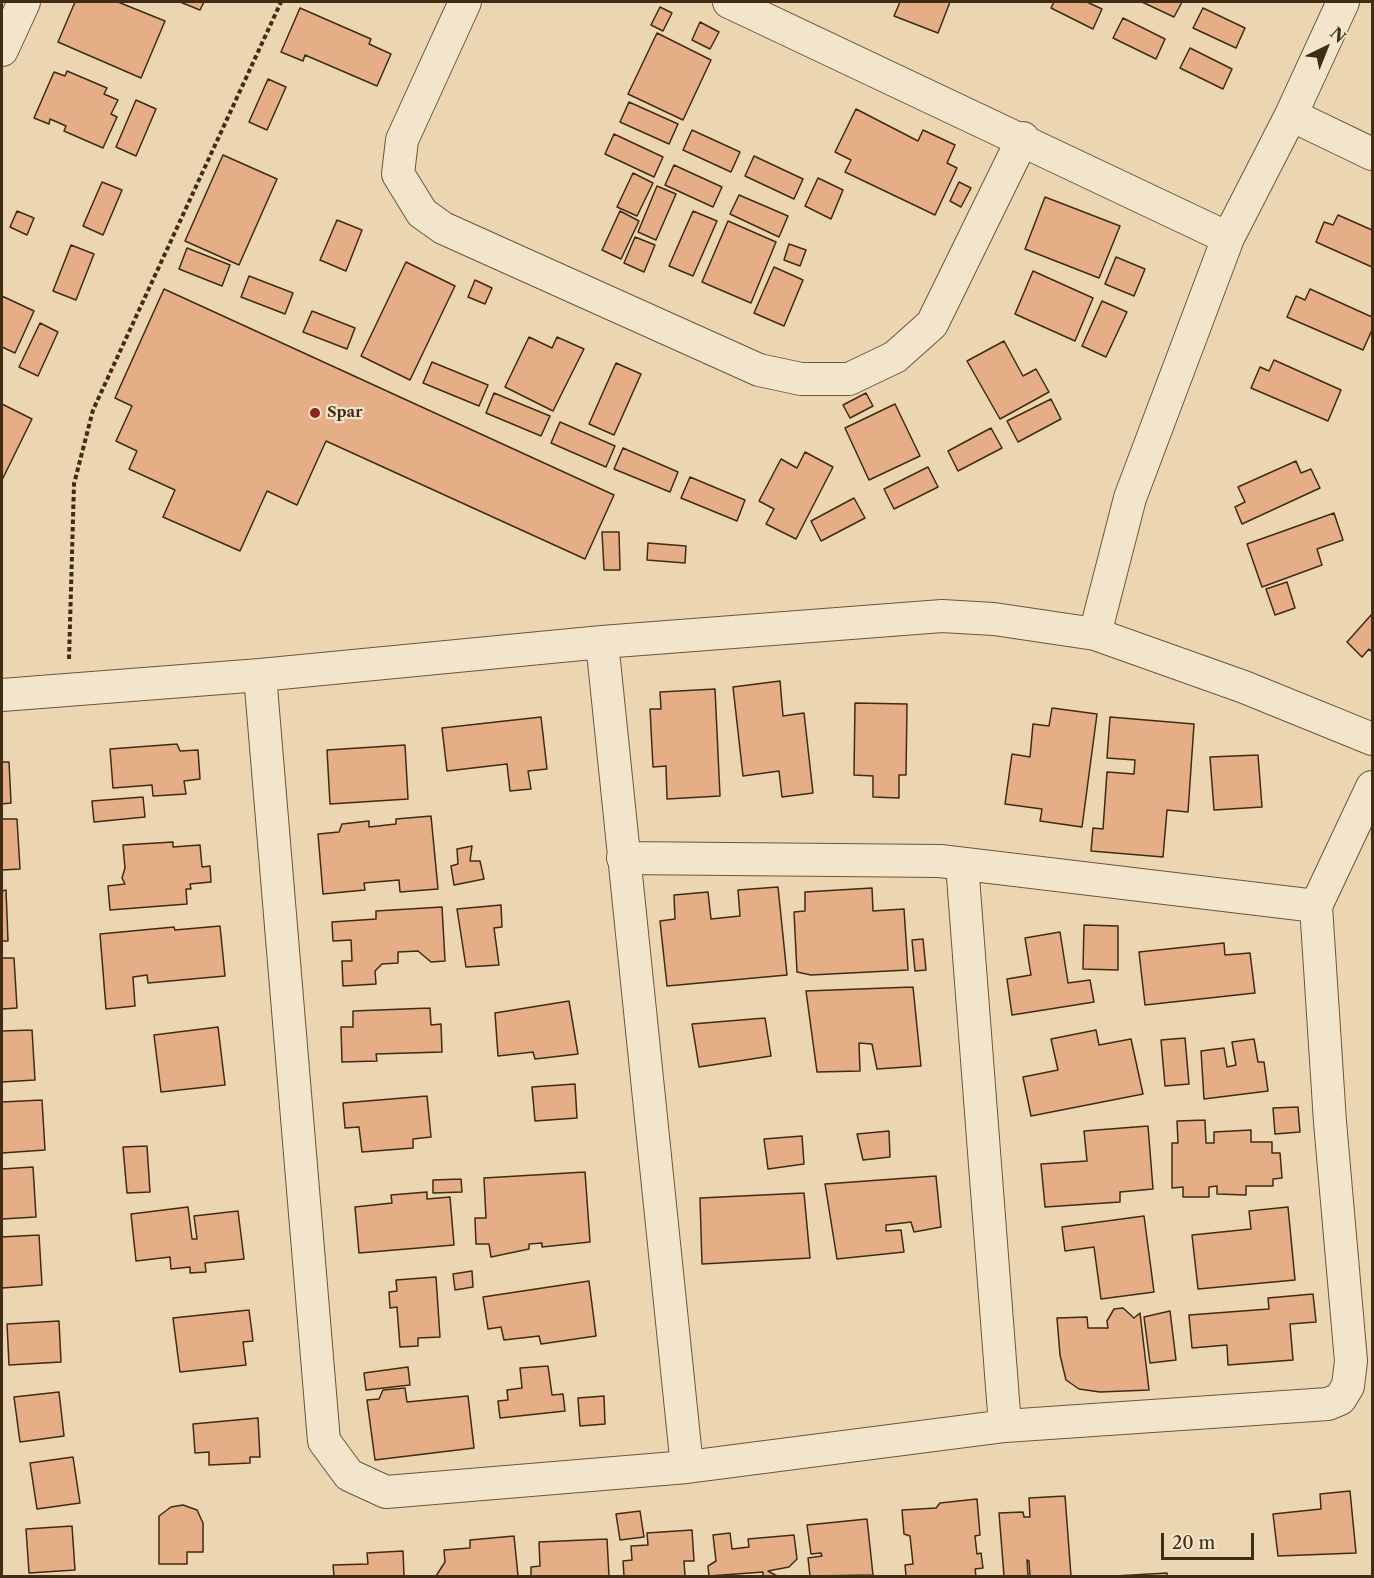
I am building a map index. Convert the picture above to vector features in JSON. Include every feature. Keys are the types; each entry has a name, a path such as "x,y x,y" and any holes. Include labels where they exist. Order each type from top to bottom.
{"street":[{"path":"3,43 24,2"},
{"path":"465,2 402,140 398,174 422,213 443,228 759,370 801,379 849,379 895,357 932,324 1023,138"},
{"path":"729,2 1023,138 1228,238"},
{"path":"1095,634 1130,498 1228,238 1291,115 1343,2"},
{"path":"1291,115 1372,154"},
{"path":"2,695 260,675 603,642 942,616 994,619 1095,634 1244,687 1372,739"},
{"path":"603,642 622,858 687,1467"},
{"path":"260,675 324,1441 349,1475 386,1492 687,1467 1005,1426 1328,1404 1340,1398 1348,1386 1351,1361 1330,1122 1316,906 1372,787"},
{"path":"622,858 815,859 962,864 1316,906"},
{"path":"962,864 1005,1426"}],"path":[{"path":"68,690 74,484 93,410 281,2"}],"building":[{"path":"75,2 118,2 165,21 141,78 58,42"},
{"path":"180,2 204,2 200,10"},
{"path":"900,2 950,2 938,33 894,16"},
{"path":"1054,2 1087,2 1102,9 1093,29 1051,8"},
{"path":"1142,2 1182,2 1174,17"},
{"path":"660,7 672,13 663,31 651,25"},
{"path":"300,8 371,39 369,44 391,54 377,86 305,55 303,61 281,52"},
{"path":"1203,8 1245,28 1236,48 1193,28"},
{"path":"1123,18 1165,39 1156,59 1113,38"},
{"path":"700,22 719,32 710,49 692,40"},
{"path":"657,33 711,60 683,120 628,94"},
{"path":"1190,48 1232,69 1223,89 1180,68"},
{"path":"67,71 107,88 104,94 118,100 111,114 117,117 103,148 64,131 66,126 50,119 49,124 34,118 54,72 65,76"},
{"path":"268,79 286,87 267,130 249,122"},
{"path":"136,100 156,109 136,156 116,147"},
{"path":"629,102 678,124 669,144 620,122"},
{"path":"856,109 918,141 923,130 955,145 947,163 957,168 935,215 845,172 851,160 835,152"},
{"path":"692,130 740,152 731,172 683,150"},
{"path":"614,134 663,157 654,177 605,154"},
{"path":"223,155 277,179 239,265 185,241"},
{"path":"754,156 803,179 794,199 745,176"},
{"path":"674,165 722,187 713,207 665,185"},
{"path":"633,173 653,183 637,216 617,207"},
{"path":"818,178 843,190 831,219 805,206"},
{"path":"102,182 122,190 103,235 83,226"},
{"path":"959,182 971,188 961,207 950,201"},
{"path":"657,186 676,194 656,240 638,232"},
{"path":"739,195 788,216 779,237 730,214"},
{"path":"1045,197 1120,226 1099,278 1025,249"},
{"path":"17,211 34,218 27,235 10,227"},
{"path":"620,211 639,221 621,259 602,250"},
{"path":"693,211 717,221 693,276 669,266"},
{"path":"1338,215 1372,230 1372,267 1316,242 1324,222 1333,225"},
{"path":"337,220 362,230 346,271 320,260"},
{"path":"728,221 776,242 751,303 702,282"},
{"path":"635,237 655,245 644,272 624,263"},
{"path":"789,244 806,250 800,266 784,260"},
{"path":"71,245 94,254 76,300 53,291"},
{"path":"187,248 230,265 222,286 179,269"},
{"path":"1116,257 1145,269 1134,296 1105,284"},
{"path":"406,262 455,286 410,380 361,356"},
{"path":"774,267 803,280 784,326 754,313"},
{"path":"1033,271 1093,298 1075,341 1015,314"},
{"path":"249,276 293,293 285,314 241,297"},
{"path":"475,280 492,288 485,304 468,297"},
{"path":"164,289 614,495 585,559 326,441 297,505 267,491 240,551 163,517 175,490 129,469 137,451 116,441 132,406 115,398"},
{"path":"1310,289 1372,317 1372,330 1363,350 1287,317 1296,296 1305,300"},
{"path":"2,296 34,311 15,353 2,347"},
{"path":"1102,301 1127,312 1106,357 1082,346"},
{"path":"312,311 355,328 347,349 303,332"},
{"path":"40,323 58,332 38,376 19,367"},
{"path":"529,337 552,348 557,337 584,349 553,411 505,387"},
{"path":"1004,341 1023,376 1036,369 1049,392 1000,419 967,361"},
{"path":"1274,360 1341,390 1328,421 1251,388 1260,367 1269,371"},
{"path":"432,362 488,385 479,406 423,383"},
{"path":"616,363 641,374 614,435 589,424"},
{"path":"494,393 550,416 541,436 486,413"},
{"path":"866,393 873,406 850,418 843,405"},
{"path":"1051,399 1061,419 1018,442 1007,421"},
{"path":"2,404 32,419 2,480"},
{"path":"895,404 920,456 869,480 845,428"},
{"path":"560,422 615,446 606,467 551,443"},
{"path":"991,428 1002,448 958,471 948,451"},
{"path":"623,448 678,472 670,492 614,469"},
{"path":"805,452 833,467 796,539 766,524 774,509 759,501 781,459 797,468"},
{"path":"1296,461 1301,473 1311,469 1320,488 1242,524 1235,507 1245,502 1238,487"},
{"path":"928,467 938,487 894,509 884,489"},
{"path":"690,477 745,500 737,521 681,498"},
{"path":"854,498 865,518 821,541 811,521"},
{"path":"1334,513 1343,540 1317,549 1322,565 1262,587 1247,544"},
{"path":"602,532 619,532 620,570 604,570"},
{"path":"648,543 686,546 685,563 647,560"},
{"path":"1287,582 1295,608 1275,615 1266,589"},
{"path":"1372,614 1372,652 1369,649 1362,657 1347,642"},
{"path":"780,681 783,716 804,713 813,793 782,797 779,771 743,776 733,687"},
{"path":"715,689 720,796 667,799 666,766 653,767 650,709 661,709 660,692"},
{"path":"855,703 907,704 906,775 899,775 899,798 873,797 873,776 854,775"},
{"path":"1052,708 1097,714 1082,827 1040,821 1042,809 1005,804 1012,754 1030,757 1033,724 1049,726"},
{"path":"541,717 547,769 528,771 531,789 510,791 507,764 447,771 442,728"},
{"path":"1110,717 1194,724 1188,812 1167,810 1163,857 1091,851 1093,828 1103,829 1107,772 1134,774 1135,760 1107,758"},
{"path":"177,744 180,751 198,750 200,779 184,781 186,794 153,796 152,785 113,788 110,749"},
{"path":"405,745 408,799 330,804 327,750"},
{"path":"1258,755 1262,807 1214,810 1210,757"},
{"path":"2,762 9,762 11,803 2,804"},
{"path":"143,797 145,817 94,822 92,801"},
{"path":"431,816 438,889 400,892 399,880 364,883 365,890 323,894 318,834 339,832 342,824 369,821 369,827 396,824 396,819"},
{"path":"2,819 17,819 20,869 2,870"},
{"path":"173,842 173,847 200,845 202,867 210,866 211,882 190,884 191,889 186,889 187,904 110,910 108,886 125,884 122,878 125,868 123,845"},
{"path":"472,846 470,861 480,861 484,879 454,885 451,866 458,864 457,849"},
{"path":"778,887 787,975 667,986 660,921 675,919 674,895 708,892 711,919 740,916 738,890"},
{"path":"872,888 873,911 904,909 908,970 811,975 797,972 794,912 805,911 805,892"},
{"path":"6,890 8,941 2,941 2,891"},
{"path":"501,905 502,927 494,928 499,965 466,967 457,909"},
{"path":"442,907 445,961 431,962 418,951 398,952 398,963 382,964 375,971 376,984 343,986 342,961 352,961 351,940 333,941 332,922 376,919 376,911"},
{"path":"1084,925 1118,926 1118,970 1083,969"},
{"path":"220,926 225,976 148,983 147,975 133,977 135,1006 106,1009 100,934 174,927 175,930"},
{"path":"1060,932 1068,983 1090,980 1094,1002 1012,1015 1007,979 1031,975 1025,938"},
{"path":"923,939 926,970 915,971 912,940"},
{"path":"1224,943 1225,955 1250,953 1255,993 1145,1005 1139,952"},
{"path":"2,958 14,958 17,1008 2,1009"},
{"path":"913,987 921,1066 877,1069 872,1044 859,1043 860,1071 817,1072 806,991"},
{"path":"569,1001 578,1054 535,1059 533,1052 498,1056 495,1013"},
{"path":"430,1008 431,1025 441,1024 442,1052 376,1054 377,1061 342,1062 341,1027 353,1027 353,1011"},
{"path":"765,1018 771,1056 699,1067 692,1024"},
{"path":"218,1027 225,1085 161,1092 154,1035"},
{"path":"32,1030 35,1080 2,1082 2,1031"},
{"path":"1096,1030 1099,1045 1131,1039 1143,1094 1031,1116 1023,1077 1058,1070 1051,1039"},
{"path":"1185,1038 1189,1084 1165,1086 1161,1040"},
{"path":"1254,1039 1258,1062 1264,1062 1268,1091 1204,1099 1201,1051 1224,1048 1227,1067 1236,1065 1232,1042"},
{"path":"575,1084 577,1118 535,1121 532,1087"},
{"path":"427,1096 431,1137 413,1139 413,1148 362,1152 359,1127 345,1128 343,1103"},
{"path":"42,1100 45,1150 2,1153 2,1102"},
{"path":"1298,1107 1300,1132 1275,1134 1273,1108"},
{"path":"1205,1120 1206,1143 1214,1143 1214,1132 1251,1130 1251,1142 1272,1142 1272,1153 1280,1153 1282,1178 1273,1179 1273,1186 1246,1186 1246,1195 1217,1194 1217,1186 1209,1187 1209,1197 1183,1197 1183,1187 1172,1188 1172,1143 1178,1143 1177,1121"},
{"path":"1148,1126 1153,1189 1120,1192 1120,1202 1045,1207 1041,1164 1087,1161 1084,1131"},
{"path":"889,1131 890,1157 863,1160 857,1134"},
{"path":"802,1136 804,1164 768,1169 764,1139"},
{"path":"147,1146 150,1192 127,1193 123,1147"},
{"path":"33,1167 36,1217 2,1219 2,1169"},
{"path":"585,1172 590,1242 542,1247 542,1243 529,1244 529,1249 491,1257 489,1244 476,1244 475,1218 486,1218 484,1178"},
{"path":"936,1176 941,1227 914,1232 911,1222 886,1225 886,1231 901,1230 904,1252 837,1259 825,1184"},
{"path":"461,1179 462,1192 433,1193 433,1180"},
{"path":"427,1192 427,1199 450,1197 454,1245 359,1253 355,1207 392,1203 391,1195"},
{"path":"804,1193 810,1258 702,1264 700,1198"},
{"path":"188,1207 192,1239 197,1239 194,1216 238,1211 244,1259 205,1263 206,1272 190,1273 190,1267 171,1269 170,1257 136,1261 131,1214"},
{"path":"1288,1207 1295,1280 1198,1289 1192,1235 1251,1229 1249,1211"},
{"path":"1144,1216 1154,1292 1101,1299 1094,1247 1065,1251 1062,1227"},
{"path":"39,1235 42,1285 2,1288 2,1237"},
{"path":"472,1271 473,1287 455,1290 453,1274"},
{"path":"436,1277 440,1337 418,1338 418,1346 400,1347 397,1307 390,1308 389,1292 397,1291 396,1280"},
{"path":"589,1281 596,1336 541,1344 539,1336 504,1340 501,1327 488,1329 483,1297"},
{"path":"1313,1294 1316,1322 1290,1324 1293,1360 1228,1365 1227,1345 1192,1348 1189,1315 1269,1309 1268,1298"},
{"path":"1123,1308 1134,1318 1140,1313 1149,1390 1100,1392 1079,1389 1066,1380 1060,1355 1057,1318 1087,1317 1088,1328 1108,1328 1107,1321 1114,1309"},
{"path":"249,1310 253,1341 243,1342 246,1365 180,1372 173,1318"},
{"path":"1170,1311 1176,1360 1150,1363 1144,1317"},
{"path":"59,1321 61,1362 9,1365 7,1324"},
{"path":"548,1366 552,1395 563,1394 565,1411 500,1418 498,1401 508,1400 507,1390 522,1388 520,1368"},
{"path":"408,1367 410,1385 366,1390 364,1373"},
{"path":"405,1388 407,1402 468,1396 474,1448 375,1460 367,1400 379,1399 383,1390"},
{"path":"59,1392 64,1436 20,1442 14,1397"},
{"path":"604,1396 605,1424 580,1426 578,1398"},
{"path":"258,1418 260,1457 250,1457 250,1463 209,1465 209,1452 195,1453 193,1424"},
{"path":"73,1457 80,1503 37,1509 30,1463"},
{"path":"1350,1491 1356,1553 1278,1556 1273,1514 1321,1509 1320,1494"},
{"path":"1065,1496 1071,1576 1030,1576 1027,1560 1028,1576 1004,1576 999,1513 1023,1512 1024,1517 1030,1517 1029,1498"},
{"path":"977,1499 980,1535 975,1536 977,1554 981,1553 983,1568 975,1569 976,1576 906,1576 905,1565 913,1564 910,1536 904,1534 902,1510 936,1508 940,1503"},
{"path":"183,1505 197,1510 203,1523 203,1552 187,1552 187,1564 159,1564 159,1516 171,1507"},
{"path":"640,1511 644,1537 620,1540 616,1514"},
{"path":"867,1519 873,1575 810,1576 808,1558 822,1556 821,1553 811,1554 807,1525"},
{"path":"72,1526 75,1570 29,1573 26,1529"},
{"path":"692,1530 694,1561 684,1561 685,1576 624,1576 623,1561 632,1560 631,1546 648,1545 647,1533"},
{"path":"730,1533 732,1549 749,1547 748,1539 794,1535 797,1559 789,1567 768,1571 777,1576 763,1576 763,1572 709,1576 708,1566 716,1561 713,1535"},
{"path":"514,1536 518,1576 436,1576 445,1562 444,1550 470,1548 470,1540"},
{"path":"607,1539 609,1576 531,1576 531,1567 540,1566 539,1542"},
{"path":"403,1551 404,1576 334,1576 333,1565 368,1564 367,1553"},
{"path":"1167,1573 1167,1576 1115,1576"}],"place":[{"name":"Spar","path":"315,413"}]}
